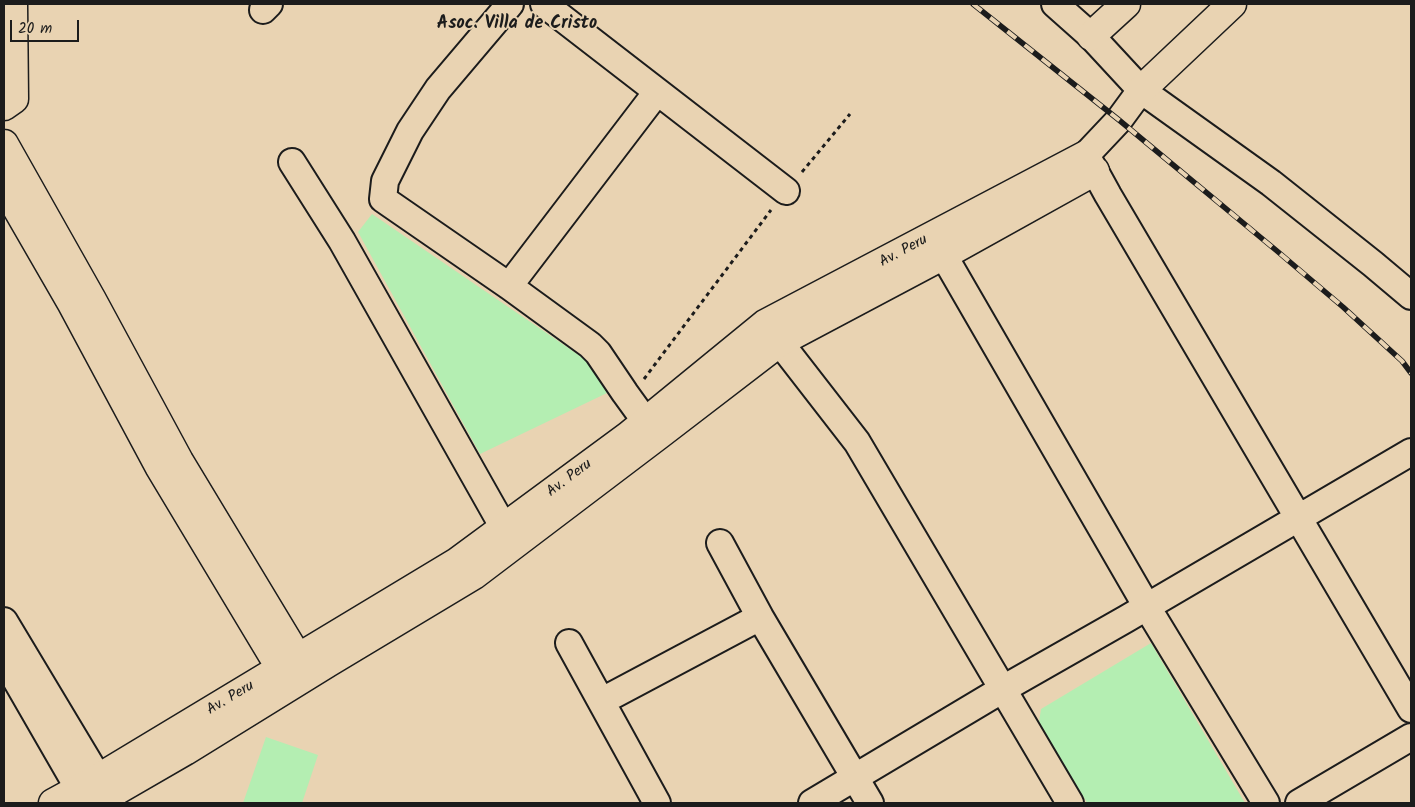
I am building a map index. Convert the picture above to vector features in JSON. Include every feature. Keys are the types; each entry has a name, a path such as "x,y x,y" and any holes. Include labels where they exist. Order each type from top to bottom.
{"street":[{"path":"4,106 14,99 14,4"},
{"path":"510,4 438,89 410,131 386,181 383,198 590,345 598,353 646,422"},
{"path":"544,4 786,191"},
{"path":"1055,4 1091,36 1141,90 1271,183 1411,296"},
{"path":"1091,36 1126,4"},
{"path":"1232,4 1141,90 1090,163 1411,708"},
{"path":"509,286 657,92"},
{"path":"4,144 92,300 294,672"},
{"path":"292,162 346,250 504,528"},
{"name":"Av. Peru","path":"53,803 97,796 294,672 458,562 646,422 772,333 938,246 1090,163"},
{"path":"4,186 72,302 159,466 294,672"},
{"path":"938,246 1147,607 1266,803"},
{"path":"294,672 474,575 654,440 772,333 858,442 1070,803"},
{"path":"812,803 1003,689 1411,452"},
{"path":"720,543 760,617 870,803"},
{"path":"602,701 760,617"},
{"path":"4,621 97,796"},
{"path":"569,643 656,803"},
{"path":"4,659 97,796"},
{"path":"1300,803 1411,737"}],"path":[{"path":"641,382 786,191 850,114"}],"green space":[{"path":"372,214 589,362 607,393 480,454 358,232"},
{"path":"1151,643 1245,803 1087,803 1039,722 1041,709"},
{"path":"266,737 318,755 302,803 243,803"}],"railway":[{"path":"973,4 1119,120 1277,251 1343,307 1402,361 1411,373"}],"district":[{"name":"Asoc. Villa de Cristo","path":"517,25"}]}
